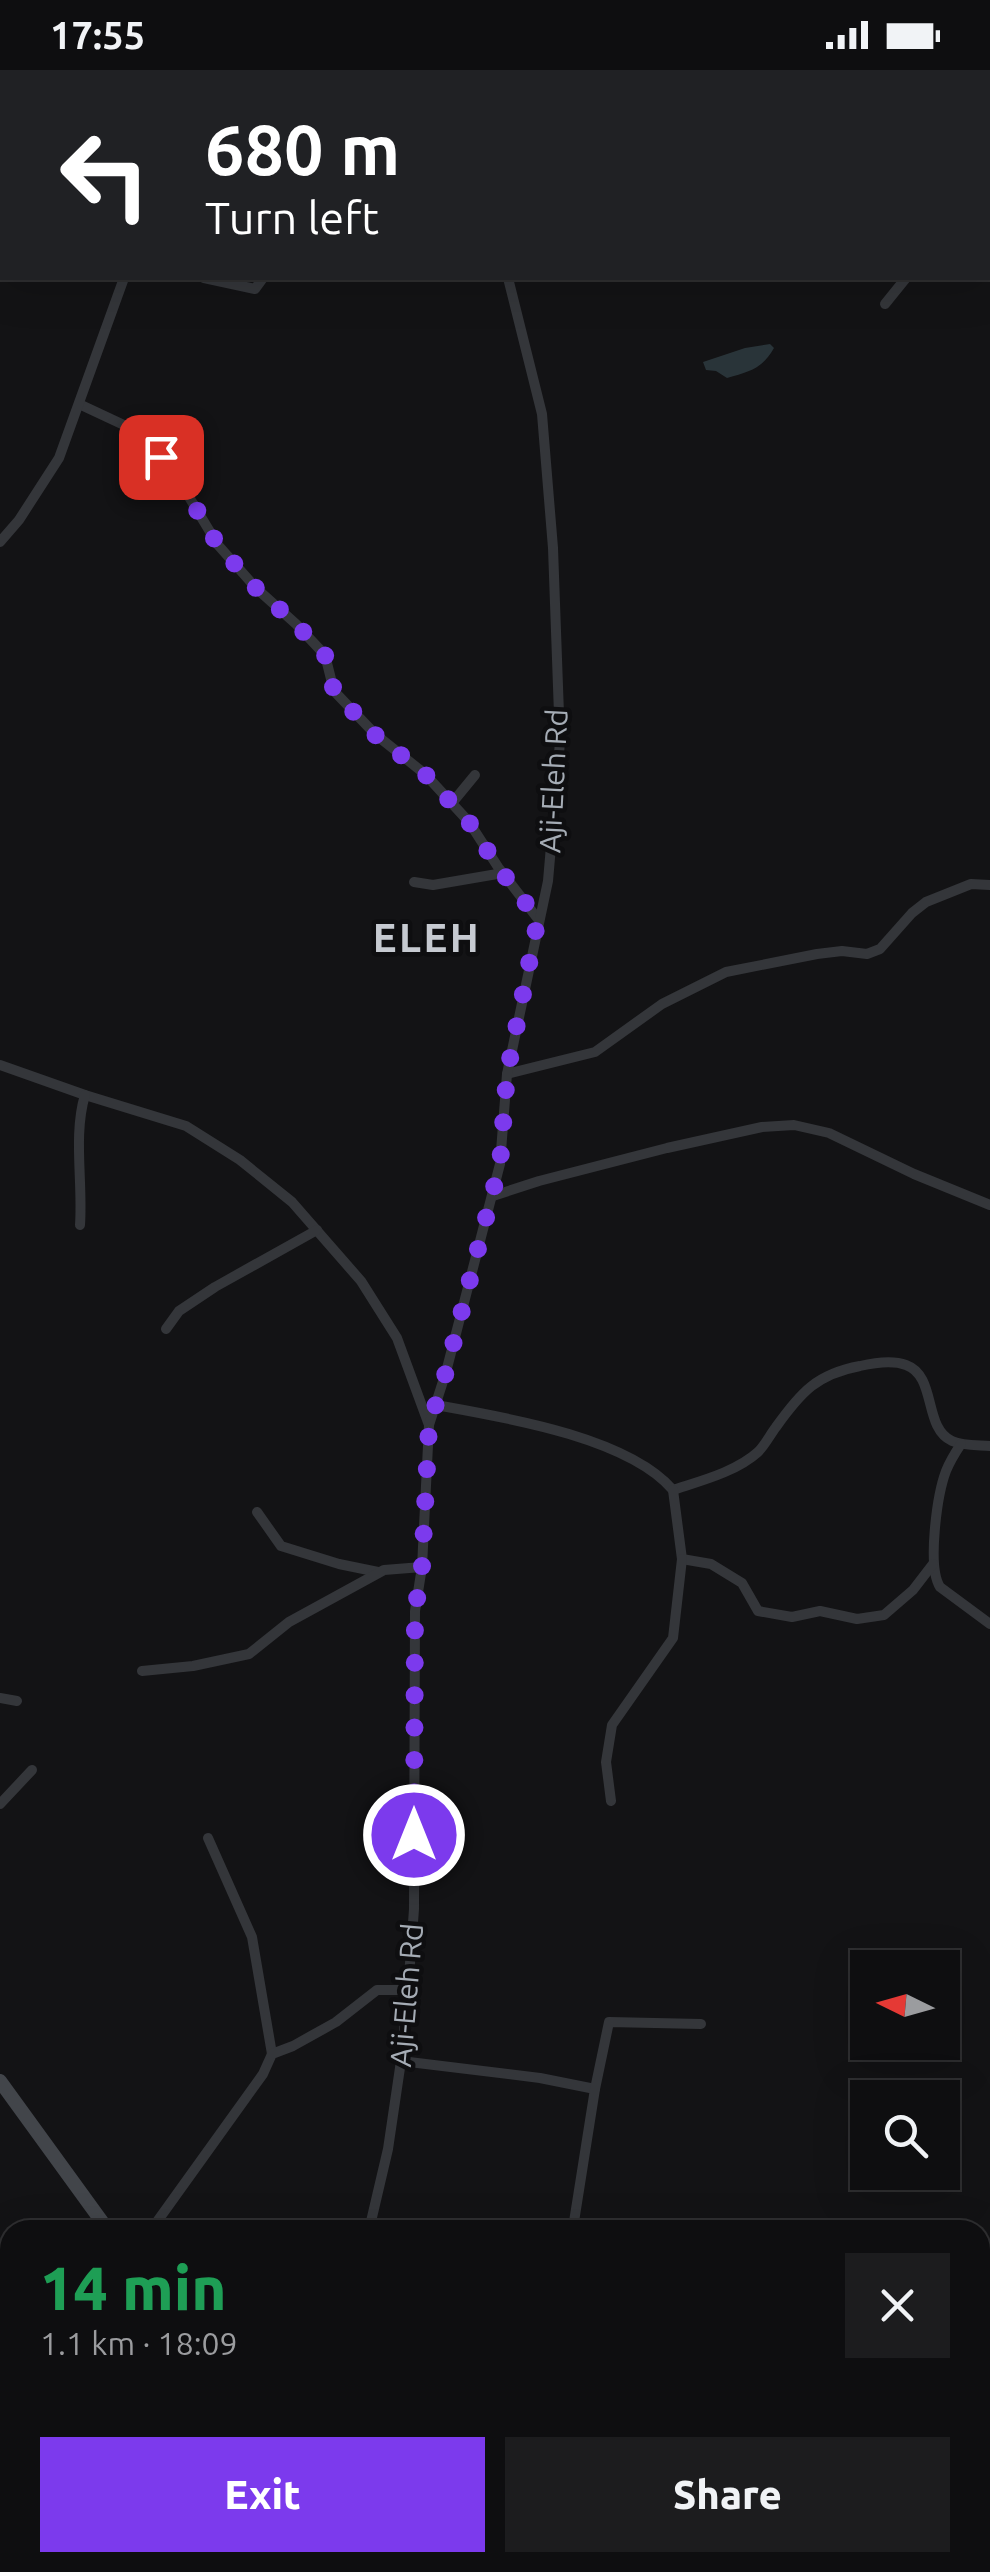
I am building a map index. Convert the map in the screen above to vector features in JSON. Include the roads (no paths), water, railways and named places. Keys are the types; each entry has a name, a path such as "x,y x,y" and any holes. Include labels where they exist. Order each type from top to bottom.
{"main road":[{"path":"0,2081 101,2220"}],"street":[{"path":"0,542 58,458 123,280"},
{"path":"213,280 255,289 262,280"},
{"name":"Aji-Eleh Rd","path":"371,2220 388,2150 401,2061 414,1909 415,1612 422,1567 429,1426 500,1164 507,1074 548,881 560,742 553,548 542,414 508,280"},
{"path":"885,304 904,280"},
{"path":"79,404 126,426 161,457 218,545 325,655 334,691 374,734 425,774 469,822 538,919"},
{"path":"452,804 476,775"},
{"path":"414,882 433,884 503,874"},
{"path":"507,1074 595,1052 662,1004 726,972 817,954 868,954 880,949 926,902 971,884 990,884"},
{"path":"0,1065 186,1126 240,1160 292,1202 361,1281 398,1338 429,1426"},
{"path":"80,1224 79,1114 85,1095"},
{"path":"493,1196 667,1148 762,1127 794,1125 829,1133 990,1205"},
{"path":"166,1329 179,1310 317,1230"},
{"path":"673,1490 741,1464 759,1451 799,1397 816,1381 867,1364 908,1365 918,1374 936,1422 948,1440 990,1446"},
{"path":"436,1405 612,1448 662,1476 673,1490 682,1559 673,1638 612,1724 606,1762 611,1801"},
{"path":"961,1444 940,1491 935,1579 940,1588 990,1624"},
{"path":"258,1512 281,1546 379,1572"},
{"path":"682,1559 711,1564 742,1583 758,1611 792,1617 820,1611 856,1620 884,1615 913,1590 933,1564"},
{"path":"142,1671 193,1666 249,1654 290,1622 379,1572 422,1567"},
{"path":"0,1698 17,1701"},
{"path":"0,1804 32,1770"},
{"path":"158,2220 263,2074 272,2054 252,1937 208,1838"},
{"path":"272,2054 336,2022 377,1990 408,1990"},
{"path":"575,2220 594,2088 609,2022 701,2024"},
{"path":"401,2061 594,2088"}],"district":[{"name":"ELEH","path":"427,937"}]}
